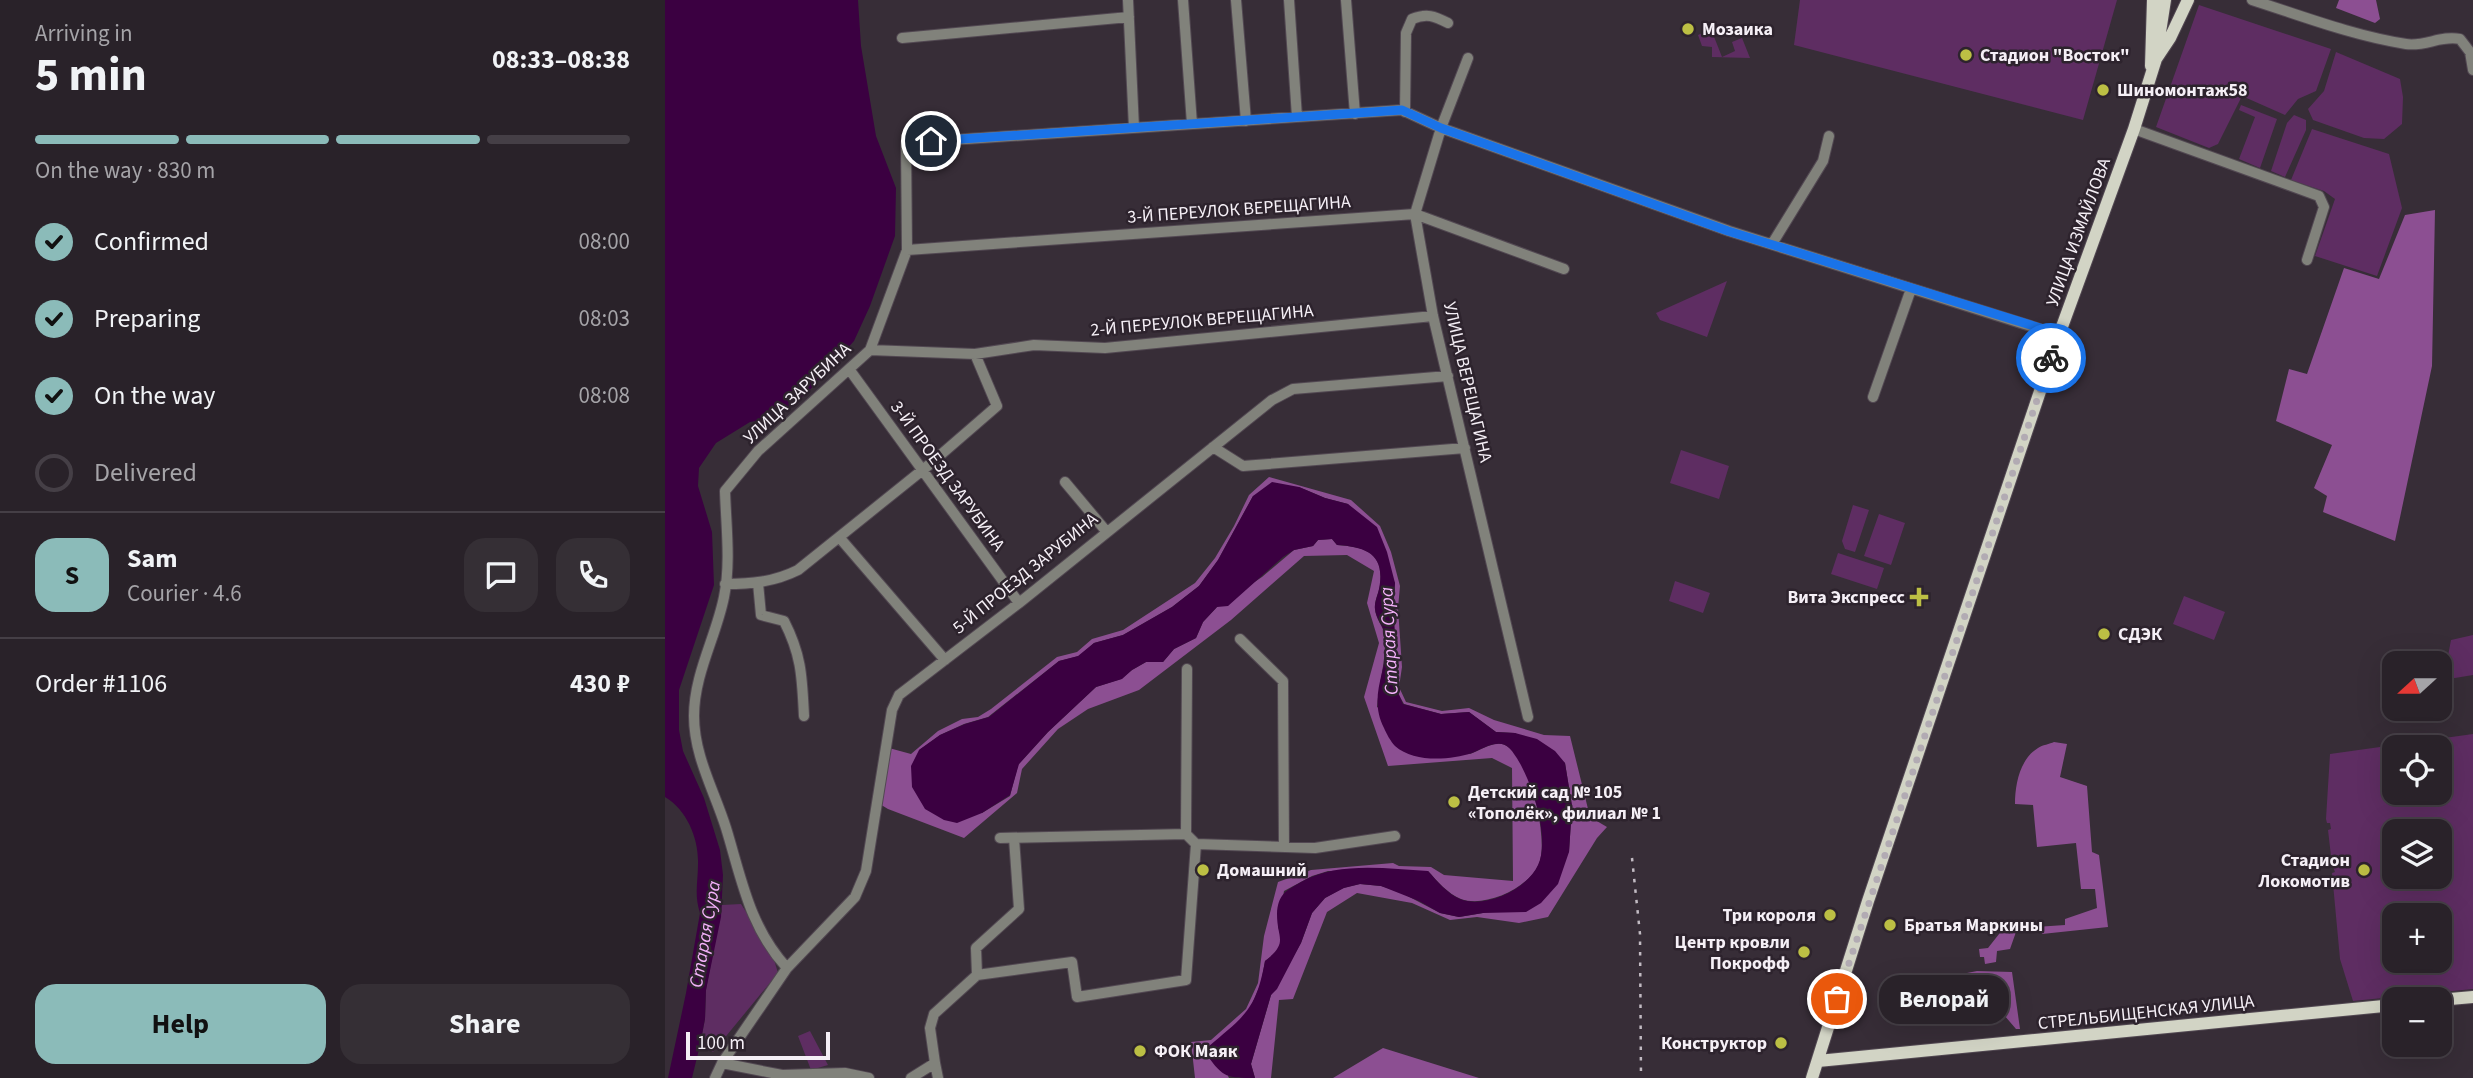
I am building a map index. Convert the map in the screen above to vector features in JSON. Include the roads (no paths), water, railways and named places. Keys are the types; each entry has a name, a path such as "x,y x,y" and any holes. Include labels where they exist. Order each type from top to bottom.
{"main road":[{"path":"2151,74 2153,0"},
{"path":"2157,59 2165,0"},
{"name":"УЛИЦА ИЗМАЙЛОВА","path":"1812,1078 1868,901 2059,335 2134,129 2151,74 2188,0"},
{"path":"2452,999 2473,997"},
{"name":"СТРЕЛЬБИЩЕНСКАЯ УЛИЦА","path":"1818,1061 2382,1006"}],"street":[{"path":"1128,0 1134,128 1405,112 1441,128 1728,231 2059,335"},
{"path":"1183,0 1192,124"},
{"path":"1236,0 1246,121"},
{"path":"1289,0 1297,117"},
{"path":"1346,0 1355,114"},
{"path":"2252,0 2405,44 2423,44 2444,38 2460,39 2470,52 2473,70"},
{"path":"1405,112 1406,33 1412,19 1432,15 1448,23"},
{"path":"902,38 1129,17"},
{"name":"УЛИЦА ВЕРЕЩАГИНА","path":"1468,58 1441,128 1415,214 1433,316 1528,717"},
{"name":"УЛИЦА ЗАРУБИНА","path":"787,968 775,955 747,902 726,827 701,764 694,717 697,683 724,597 727,553 725,491 758,451 870,350 907,250 906,143 1134,128"},
{"path":"2134,129 2319,196 2324,206 2307,260"},
{"path":"1772,244 1823,160 1829,136"},
{"name":"3-Й ПЕРЕУЛОК ВЕРЕЩАГИНА","path":"907,250 1415,214 1564,269"},
{"path":"1873,397 1911,289"},
{"name":"2-Й ПЕРЕУЛОК ВЕРЕЩАГИНА","path":"870,350 975,354 1034,345 1105,348 1433,316"},
{"path":"725,584 781,579 798,570 997,406 975,354"},
{"name":"3-Й ПРОЕЗД ЗАРУБИНА","path":"849,369 1019,603"},
{"name":"5-Й ПРОЕЗД ЗАРУБИНА","path":"715,1078 722,1063 787,968 855,897 866,871 892,710 899,695 1019,603 1272,400 1293,389 1448,376"},
{"path":"1213,447 1243,466 1465,448"},
{"path":"1065,482 1107,531"},
{"path":"839,537 945,660"},
{"path":"758,583 761,615 784,621 796,645 802,678 804,716"},
{"path":"1240,639 1283,681 1284,847"},
{"path":"1187,669 1186,834 1196,844 1315,848 1395,836"},
{"path":"999,838 1186,834"},
{"path":"977,975 976,948 1019,909 1014,838"},
{"path":"937,1078 930,1028 934,1014 977,975 1072,962 1077,997 1186,980 1196,844"},
{"path":"722,1063 782,1075 845,1073 869,1078"},
{"path":"911,1078 935,1063"}],"water":[{"name":"Старая Сура","path":"665,0 858,0 861,46 876,136 896,188 895,236 870,306 854,341 807,393 773,418 750,422 716,443 699,468 698,486 712,532 714,585 679,690 679,730 683,751 704,798 720,850 723,875 721,917 706,990 705,1019 692,1078 668,1078 700,913 697,894 698,854 694,835 680,809 665,797"},
{"name":"Старая Сура","path":"1272,482 1299,487 1348,504 1377,527 1395,583 1393,607 1396,688 1403,704 1441,714 1469,712 1496,732 1515,733 1537,739 1555,751 1565,763 1572,806 1569,852 1558,884 1541,903 1526,912 1483,913 1459,917 1440,913 1419,901 1381,886 1360,884 1344,888 1325,898 1312,913 1301,943 1277,989 1271,995 1251,1064 1255,1078 1238,1078 1217,1068 1207,1055 1208,1047 1247,1011 1253,1002 1265,961 1279,944 1277,914 1281,898 1287,891 1316,875 1331,871 1396,869 1428,871 1456,897 1482,901 1505,895 1515,889 1533,874 1538,865 1542,840 1537,808 1527,777 1507,746 1494,744 1453,757 1422,758 1395,746 1387,735 1379,715 1378,703 1386,646 1384,631 1375,609 1380,577 1376,560 1371,555 1357,548 1337,545 1332,539 1318,540 1313,546 1294,550 1283,557 1228,606 1217,607 1203,622 1196,638 1174,649 1163,662 1146,662 1122,679 1096,687 1048,732 1019,764 1010,795 982,813 957,823 944,820 925,809 912,787 911,766 919,750 940,735 989,717 1059,661 1078,656 1094,643 1123,635 1172,607 1199,586 1218,560 1253,496"}],"railway":[{"path":"1632,858 1640,934 1641,1078"}],"place":[{"name":"Мозаика","path":"1688,29"},
{"name":"Стадион \"Восток\"","path":"1966,55"},
{"name":"Шиномонтаж58","path":"2103,90"},
{"name":"Вита Экспресс","path":"1919,597"},
{"name":"СДЭК","path":"2104,634"},
{"name":"Детский сад № 105 «Тополёк», филиал № 1","path":"1454,802"},
{"name":"Домашний","path":"1203,870"},
{"name":"Стадион Локомотив","path":"2364,870"},
{"name":"Три короля","path":"1830,915"},
{"name":"Братья Маркины","path":"1890,925"},
{"name":"Центр кровли Покрофф","path":"1804,952"},
{"name":"Велорай","path":"1837,999"},
{"name":"Конструктор","path":"1781,1043"},
{"name":"ФОК Маяк","path":"1140,1051"}]}
